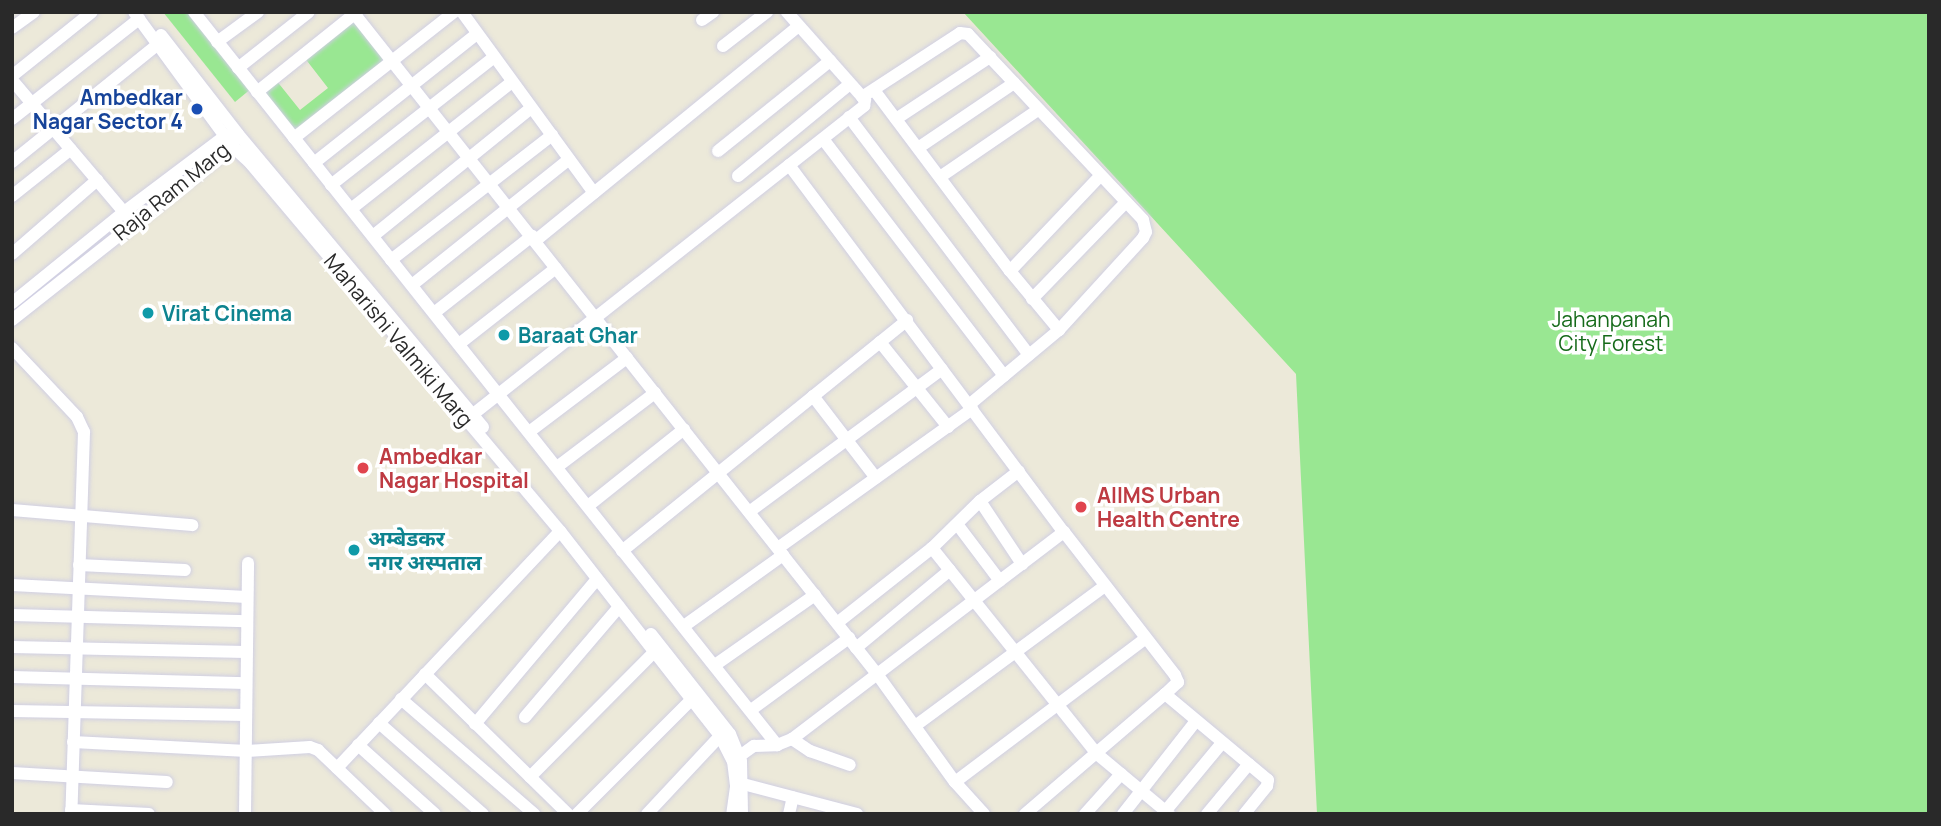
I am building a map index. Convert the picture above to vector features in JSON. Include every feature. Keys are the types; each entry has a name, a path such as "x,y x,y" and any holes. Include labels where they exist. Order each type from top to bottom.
{"street":[{"path":"12,28 34,12"},
{"path":"92,12 12,78 129,217"},
{"path":"217,42 258,12"},
{"path":"238,68 309,12"},
{"path":"294,138 454,12"},
{"path":"461,12 594,193"},
{"path":"702,20 713,12"},
{"path":"723,46 767,12"},
{"path":"469,417 865,104 862,97 787,12"},
{"path":"257,92 355,13 853,643 955,782 985,814"},
{"path":"198,14 217,42 777,745"},
{"path":"12,119 139,15"},
{"name":"Maharishi Valmiki Marg","path":"139,15 231,139 469,417 730,734 743,784 742,814"},
{"name":"Maharishi Valmiki Marg","path":"139,15 231,139"},
{"path":"434,313 594,193 799,26"},
{"path":"684,626 876,478 948,427 1059,330 1143,237 1145,226 1126,202 972,36 960,33 862,97"},
{"path":"314,163 477,34"},
{"path":"12,162 158,44"},
{"path":"331,185 494,57"},
{"path":"896,119 990,57"},
{"path":"718,151 830,61"},
{"path":"351,209 512,82"},
{"path":"918,148 1014,83"},
{"path":"738,176 850,84"},
{"path":"874,90 1010,271 1059,330"},
{"path":"373,236 531,108"},
{"path":"940,177 1038,110"},
{"path":"849,117 1029,355"},
{"path":"391,260 552,135"},
{"name":"Raja Ram Marg","path":"12,320 17,300 231,139"},
{"path":"823,139 1004,376"},
{"path":"12,196 71,149"},
{"path":"412,285 569,159"},
{"path":"789,165 1177,678 1175,686 1025,814"},
{"path":"1010,271 1100,176"},
{"path":"12,254 97,180"},
{"path":"1032,299 1126,202"},
{"path":"458,344 556,268"},
{"path":"622,551 907,320"},
{"path":"880,342 948,427"},
{"path":"12,348 77,417 85,441 71,812 149,814"},
{"path":"529,432 627,358"},
{"path":"749,512 942,369"},
{"path":"557,467 655,393"},
{"path":"813,396 876,478"},
{"name":"Maharishi Valmiki Marg","path":"469,417 692,699 736,759 737,787 732,814"},
{"path":"588,506 684,429"},
{"path":"837,623 932,548 980,501 1019,471"},
{"path":"980,501 1022,564"},
{"path":"12,510 192,525"},
{"path":"957,524 1000,581"},
{"path":"337,768 560,531"},
{"path":"736,759 754,746 777,745 792,739 1064,532"},
{"path":"932,548 1097,754 1165,813 1222,743"},
{"path":"245,814 248,563"},
{"path":"79,565 185,570"},
{"path":"751,710 853,643 950,570"},
{"path":"475,724 597,579"},
{"path":"12,585 247,597"},
{"path":"915,726 1105,586"},
{"path":"715,665 814,595"},
{"path":"525,717 619,607"},
{"path":"12,615 247,621"},
{"path":"955,782 1145,639"},
{"path":"12,647 246,653"},
{"path":"530,777 654,652"},
{"path":"425,674 568,814"},
{"path":"12,677 246,683"},
{"path":"1165,694 1269,782 1244,814"},
{"path":"401,699 534,814"},
{"path":"577,814 692,699"},
{"path":"12,711 246,715"},
{"path":"1123,814 1196,722"},
{"path":"379,723 483,814"},
{"path":"647,814 720,736"},
{"path":"792,739 810,751 850,765"},
{"path":"73,742 247,751 310,747 318,750 385,814"},
{"path":"358,745 435,814"},
{"path":"1207,814 1249,764"},
{"path":"12,773 167,782"},
{"path":"1085,814 1121,774"},
{"path":"743,784 793,797 821,809 855,814"},
{"path":"789,814 793,797"}],"green space":[{"path":"163,12 191,12 252,88 235,102"},
{"name":"Jahanpanah City Forest","path":"963,12 1929,12 1929,814 1317,814 1296,374"},
{"path":"354,17 389,60 294,134 261,92 276,80 300,110 328,88 304,57"}],"place":[{"name":"Ambedkar Nagar Sector 4","path":"197,109"},
{"name":"Virat Cinema","path":"148,313"},
{"name":"Baraat Ghar","path":"504,335"},
{"name":"Ambedkar Nagar Hospital","path":"363,468"},
{"name":"AIIMS Urban Health Centre","path":"1081,507"},
{"name":"अम्बेडकर नगर अस्पताल","path":"354,550"}]}
